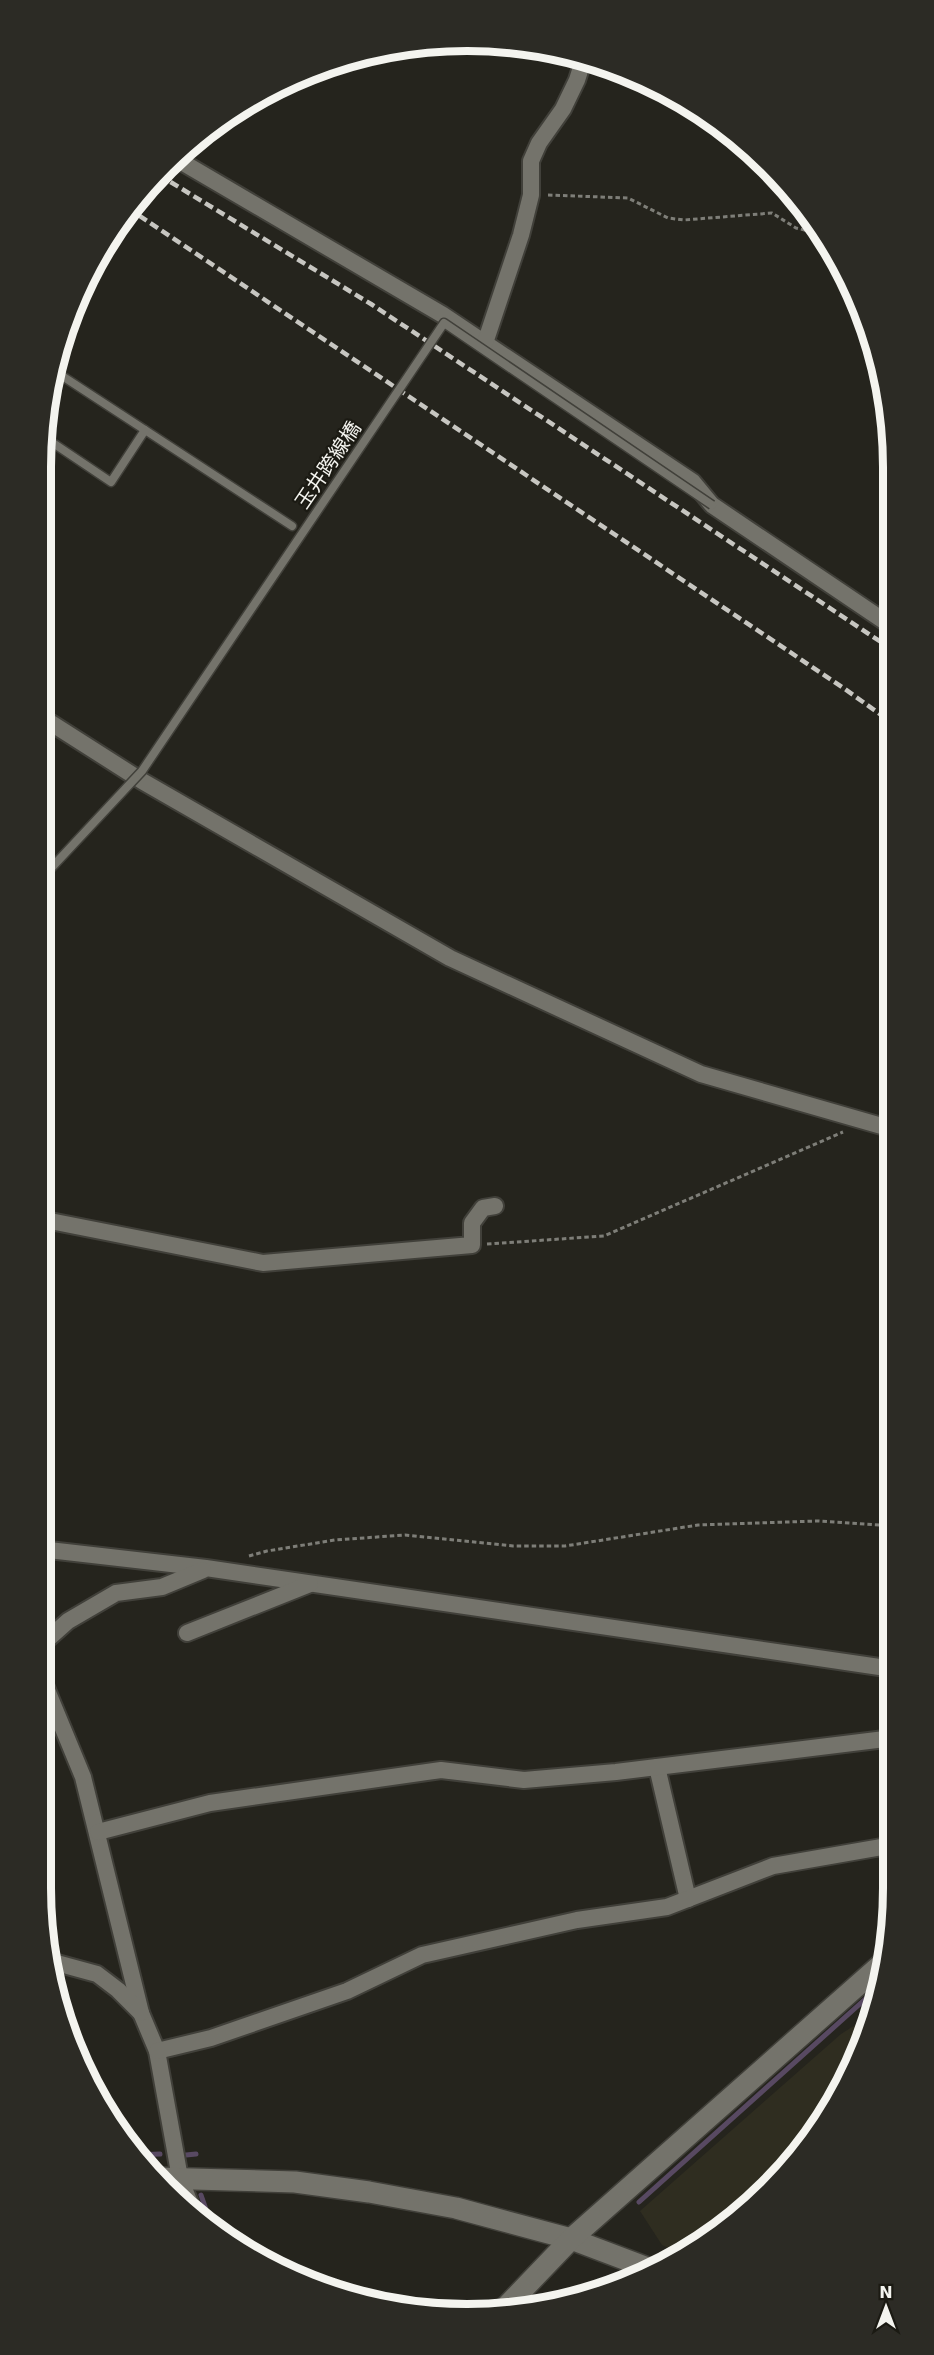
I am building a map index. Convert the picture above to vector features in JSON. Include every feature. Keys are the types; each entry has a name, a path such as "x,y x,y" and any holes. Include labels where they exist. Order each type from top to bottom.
{"street":[{"path":"484,342 521,235 531,195 531,161 539,143 563,110 578,80 582,67"},
{"path":"184,163 372,272 484,342 693,482 712,505 883,620"},
{"path":"51,723 142,781 450,958 701,1074 883,1127"},
{"path":"51,1221 263,1263 472,1245 472,1223 483,1208 495,1206"},
{"path":"51,1550 206,1568 883,1668"},
{"path":"51,1637 68,1622 116,1593 162,1587 206,1568"},
{"path":"187,1633 311,1584"},
{"path":"51,1700 83,1777 141,2013 157,2051 180,2178 187,2195"},
{"path":"98,1832 210,1803 441,1770 524,1780 657,1767 883,1739"},
{"path":"657,1767 688,1899"},
{"path":"157,2051 211,2038 348,1991 422,1955 577,1920 667,1907 773,1866 883,1847"},
{"path":"58,1963 97,1974 118,1990 141,2013"},
{"path":"512,2301 570,2239 875,1970"},
{"path":"169,2178 295,2182 369,2192 456,2208 570,2239 641,2265"}],"lane":[{"name":"玉井跨線橋","path":"51,868 142,771 444,323 712,505"},
{"path":"61,375 292,526"},
{"path":"52,442 111,482 145,430"}],"path":[{"path":"531,195 628,198 668,218 684,220 772,213 796,228 810,231"},
{"path":"472,1245 604,1236 866,1122"},
{"path":"247,1557 267,1551 334,1540 405,1535 513,1546 565,1546 698,1525 818,1521 883,1525"}],"shaded area":[{"path":"861,2021 840,2072 827,2096 813,2119 780,2162 741,2201 698,2234 672,2250 662,2245 640,2211 841,2034"}],"waterway":[{"path":"639,2202 869,1996"},
{"path":"148,2155 160,2154"},
{"path":"186,2155 196,2154"},
{"path":"201,2195 207,2212"}],"railway":[{"path":"167,180 371,304 883,643"},
{"path":"137,214 883,716"}]}
